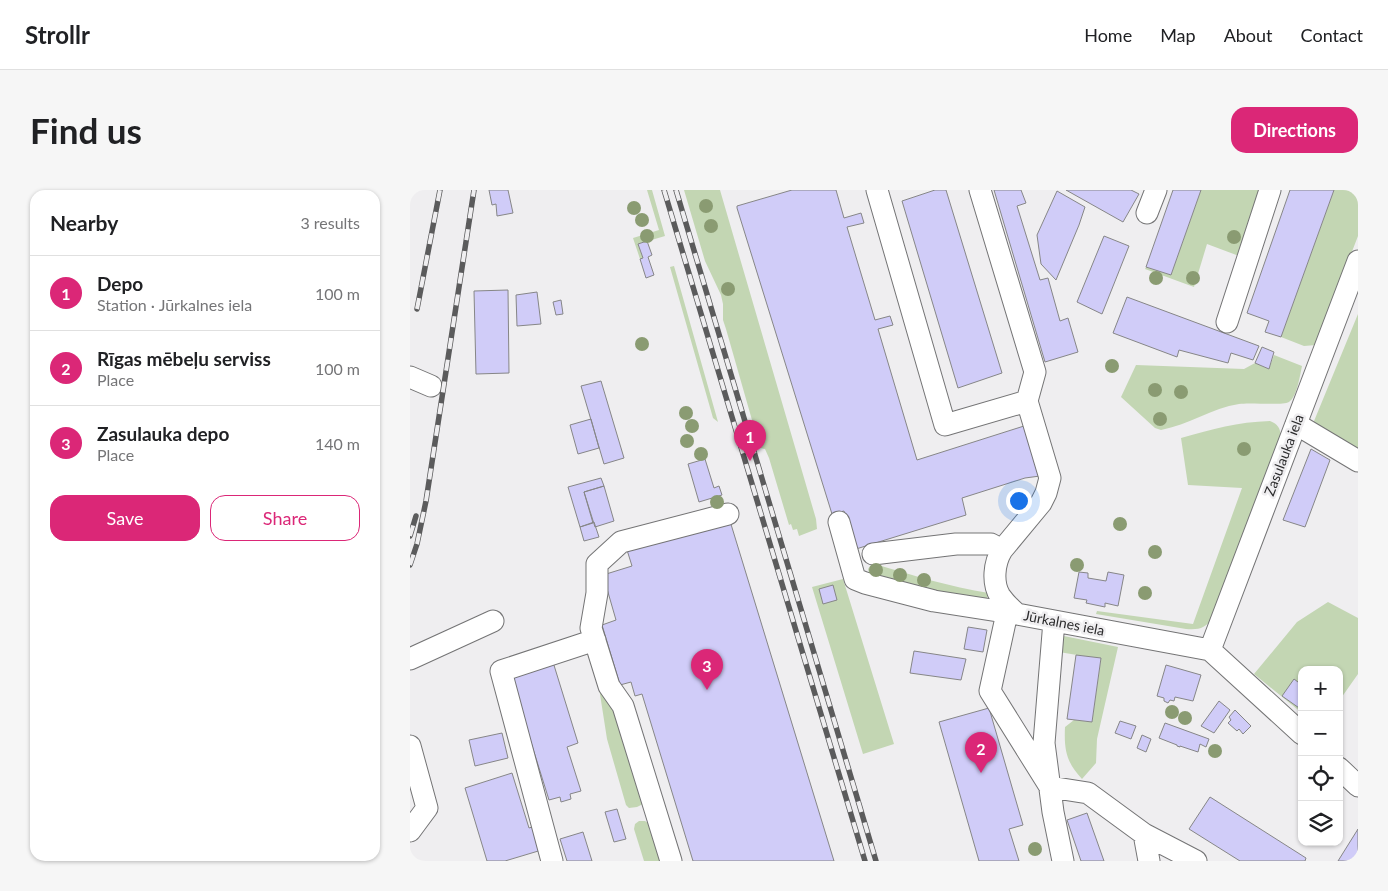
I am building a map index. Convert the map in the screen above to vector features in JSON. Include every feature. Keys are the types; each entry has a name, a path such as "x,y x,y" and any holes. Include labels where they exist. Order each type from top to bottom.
{"street":[{"path":"877,190 945,424 1027,401"},
{"path":"980,190 1035,372 1027,401 1050,478 1041,503 1002,550 995,567 996,587 1012,613 990,691 1050,787 1088,793 1144,834 1196,861"},
{"path":"1147,213 1156,190"},
{"path":"1226,322 1270,190"},
{"name":"Zasulauka iela","path":"1210,650 1358,261"},
{"path":"410,377 431,386"},
{"path":"1296,424 1358,461"},
{"path":"672,861 622,706 609,686 591,628 597,593 597,564 621,542 728,514"},
{"name":"Jūrkalnes iela","path":"839,522 856,579 874,586 934,601 1012,613 1210,650"},
{"path":"873,554 956,544 992,544 1002,550"},
{"path":"410,659 493,621"},
{"path":"1054,621 1044,743 1053,812 1063,861"},
{"path":"552,861 501,671 595,640"},
{"path":"1210,650 1298,730"},
{"path":"410,746 427,808 410,831"},
{"path":"1343,772 1358,786"},
{"path":"1144,834 1149,861"}],"green space":[{"path":"647,190 652,190 665,236 638,244 643,258 640,259 633,238 659,230"},
{"path":"684,190 720,190 816,519 817,529 799,536 797,529 793,530 791,524 789,525 769,458 765,449 760,448 723,320 721,295 705,261"},
{"path":"1201,190 1263,190 1239,256 1207,244 1194,287 1145,269 1146,267 1171,275"},
{"path":"1334,190 1358,190 1358,236 1316,345 1304,346 1281,337"},
{"path":"674,266 718,422 713,418 670,267"},
{"path":"1358,314 1358,453 1312,426"},
{"path":"1274,355 1302,366 1298,385 1294,396 1289,402 1229,406 1161,430 1155,428 1121,397 1136,365 1244,369 1255,363 1269,369"},
{"path":"1270,421 1278,427 1281,436 1213,618 1202,628 1186,629 1096,614 1097,611 1193,624 1242,488 1188,485 1181,438 1236,424"},
{"path":"875,564 946,584 989,593 983,601 869,574 868,569 871,565"},
{"path":"843,579 894,744 863,754 812,587"},
{"path":"1328,602 1358,618 1358,674 1343,695 1343,666 1298,666 1298,710 1254,674 1297,622"},
{"path":"1059,635 1118,647 1097,739 1096,763 1082,779 1072,767 1067,755 1065,727 1074,720 1092,722 1101,659 1059,652"},
{"path":"597,675 603,677 645,803 637,807 629,808 626,805 607,739"},
{"path":"639,821 645,821 651,825 662,861 644,861 634,829 635,824"}],"building":[{"path":"489,190 508,190 513,213 497,216 496,204 492,205"},
{"path":"792,190 836,190 844,218 861,213 864,223 847,227 875,320 890,316 893,325 878,329 917,460 1024,426 1040,476 1025,478 962,498 966,515 856,549 844,511 832,514 737,208 737,206"},
{"path":"935,190 946,190 1002,373 958,388 902,201"},
{"path":"994,190 1021,190 1026,203 1017,206 1040,280 1048,278 1060,321 1068,318 1078,352 1045,362"},
{"path":"1066,190 1131,190 1139,194 1123,222"},
{"path":"1173,190 1201,190 1171,275 1146,267"},
{"path":"1290,190 1334,190 1281,337 1265,332 1269,321 1247,313"},
{"path":"1057,191 1085,207 1056,280 1041,264 1037,235"},
{"path":"1104,236 1129,246 1102,314 1077,302"},
{"path":"647,241 652,255 648,257 654,275 646,278 640,259 643,258 638,244"},
{"path":"508,290 509,373 476,374 474,291"},
{"path":"537,292 541,324 517,326 516,295"},
{"path":"1127,297 1259,346 1253,360 1231,353 1228,363 1179,350 1177,357 1113,333"},
{"path":"561,300 563,314 556,315 553,302"},
{"path":"1262,347 1274,352 1269,369 1255,363"},
{"path":"601,381 624,458 604,464 581,386"},
{"path":"591,419 599,448 578,454 570,425"},
{"path":"1311,449 1330,460 1305,527 1283,520"},
{"path":"705,459 714,488 719,486 722,495 699,502 688,464"},
{"path":"601,478 604,486 584,492 593,523 580,527 568,487"},
{"path":"604,486 614,521 595,527 584,492"},
{"path":"730,521 834,861 693,861 642,694 635,696 631,682 620,685 602,625 616,620 603,575 632,566 627,550"},
{"path":"594,522 599,537 584,541 580,527"},
{"path":"1079,572 1088,573 1088,578 1106,581 1108,572 1124,575 1118,606 1105,603 1105,607 1086,603 1087,600 1074,598"},
{"path":"833,585 837,600 823,604 819,589"},
{"path":"968,627 987,630 983,652 964,649"},
{"path":"914,651 966,659 961,680 910,673"},
{"path":"1076,655 1101,658 1092,722 1067,719"},
{"path":"553,662 578,743 567,747 581,791 570,794 571,799 561,802 560,797 549,800 510,675"},
{"path":"1166,665 1201,675 1193,701 1175,697 1174,701 1170,700 1168,703 1164,701 1164,698 1157,696"},
{"path":"1294,679 1298,682 1298,707 1282,696"},
{"path":"1219,701 1230,710 1214,733 1201,726"},
{"path":"989,708 1023,825 1009,829 1019,861 979,861 939,722"},
{"path":"1235,710 1251,726 1243,734 1239,729 1237,731 1228,723 1231,720 1229,717"},
{"path":"1120,721 1136,726 1131,739 1115,733"},
{"path":"1165,723 1209,739 1206,747 1200,744 1198,752 1159,738"},
{"path":"502,733 508,758 475,766 469,740"},
{"path":"1142,735 1151,739 1146,752 1137,748"},
{"path":"512,773 529,828 538,825 545,849 505,861 487,861 465,788"},
{"path":"1210,797 1306,858 1305,861 1240,861 1189,829"},
{"path":"617,809 626,839 614,842 605,812"},
{"path":"1087,813 1104,861 1081,861 1067,820"},
{"path":"1358,829 1358,861 1338,861"},
{"path":"583,832 592,861 567,861 560,839"}],"railway":[{"path":"417,309 440,190"},
{"path":"410,565 417,544 426,501 474,190"},
{"path":"664,190 865,861"},
{"path":"676,190 876,861"},
{"path":"410,536 416,516"}],"place":[{"name":"Depo","path":"750,461"},
{"name":"Zasulauka depo","path":"707,690"},
{"name":"Rīgas mēbeļu serviss","path":"981,773"}]}
